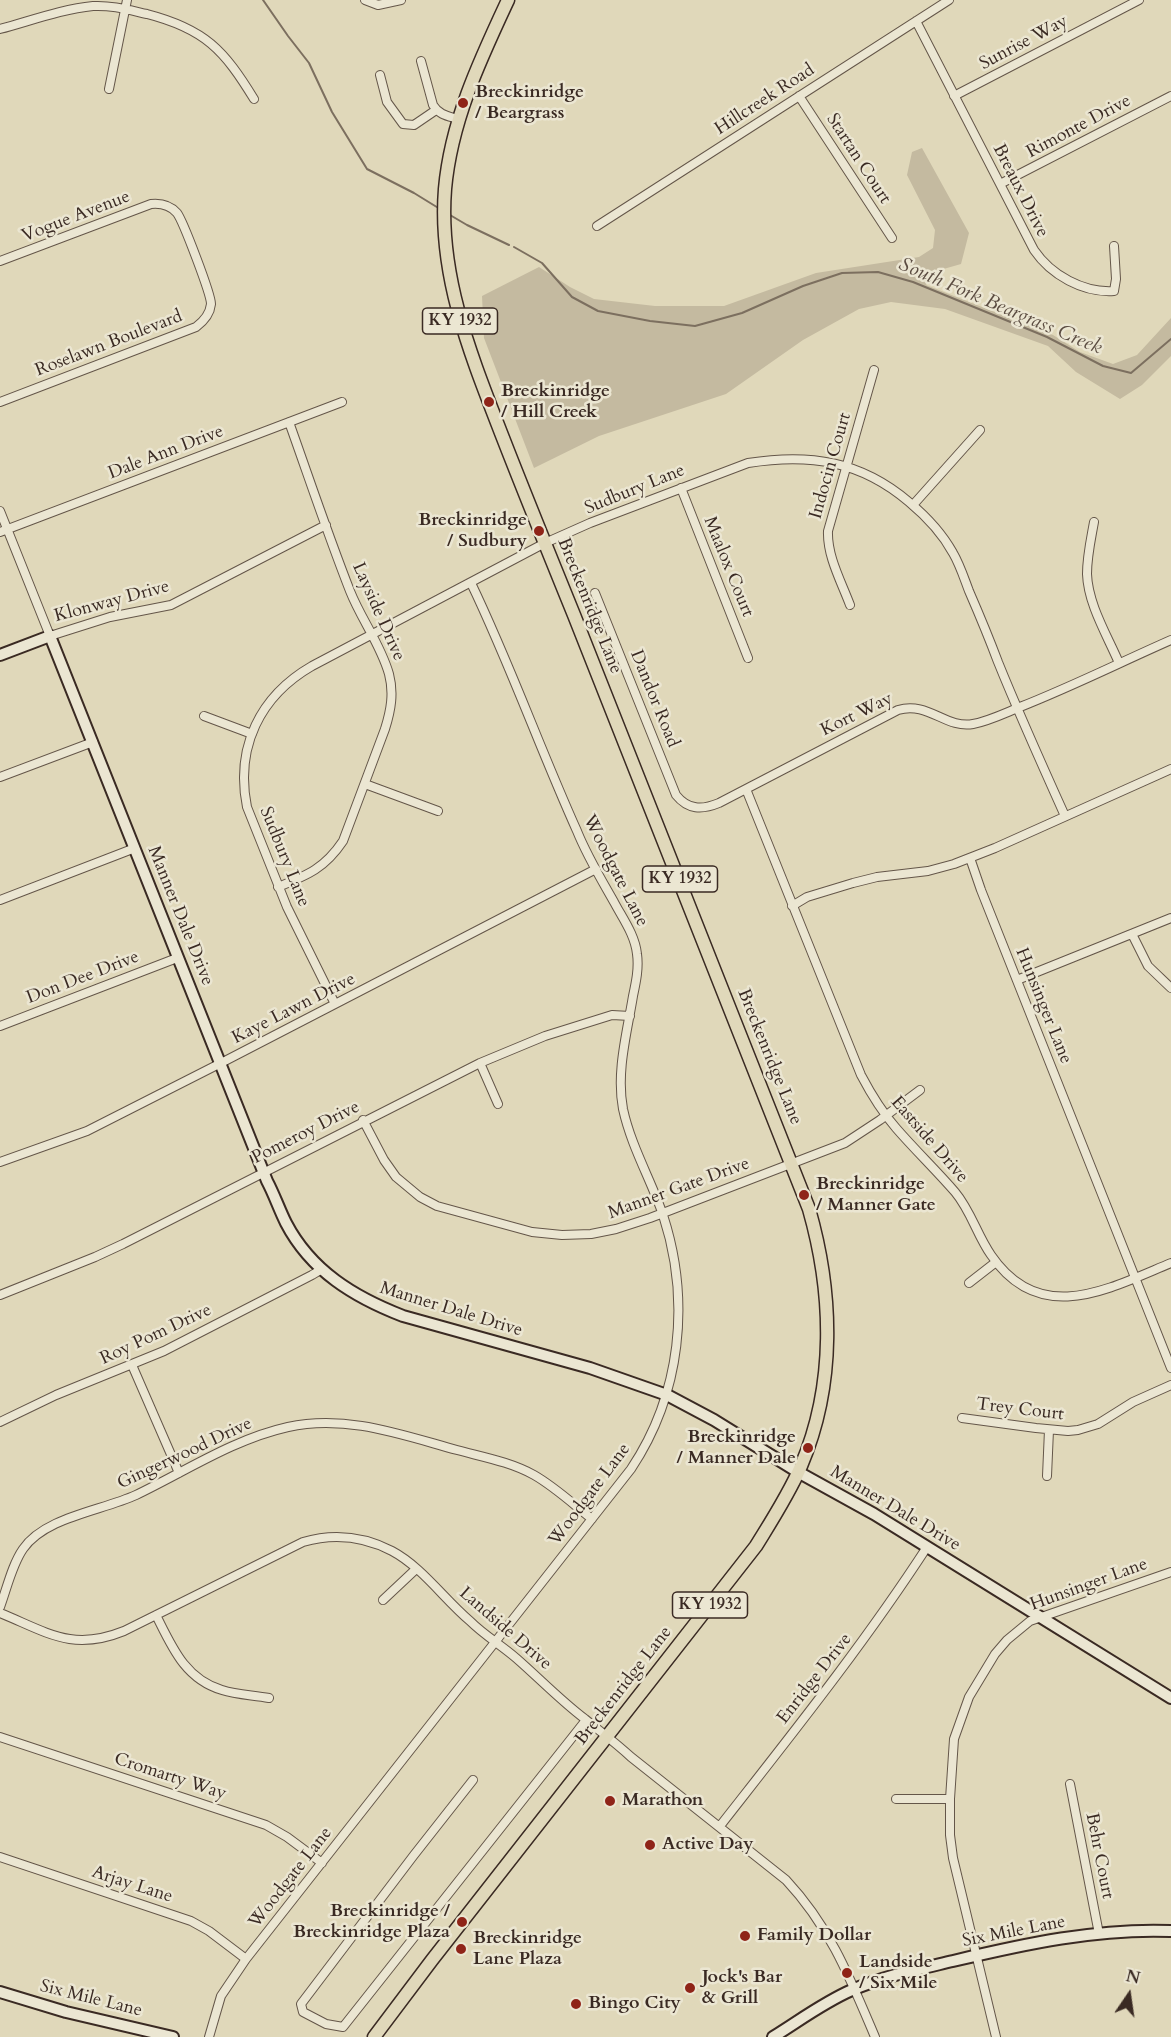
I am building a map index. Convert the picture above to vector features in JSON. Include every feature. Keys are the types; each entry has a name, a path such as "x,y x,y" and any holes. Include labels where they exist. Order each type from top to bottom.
{"main road":[{"name":"Breckenridge Lane","path":"374,2037 750,1554 789,1491 808,1449 823,1390 828,1331 822,1257 809,1209 464,335 449,272 445,237 445,189 463,103 508,0"}],"street":[{"path":"365,0 373,5 401,0"},
{"name":"Hillcreek Road","path":"597,226 949,0"},
{"name":"Sunrise Way","path":"954,96 1139,0"},
{"path":"0,29 78,8 126,4 178,23 207,40 229,61 254,99"},
{"path":"109,89 126,4"},
{"name":"Breaux Drive","path":"916,21 1042,262 1060,276 1090,289 1103,292 1114,291 1116,279 1114,246"},
{"path":"421,61 436,110 458,120"},
{"path":"380,75 387,102 403,124 414,125 436,110"},
{"name":"Startan Court","path":"799,96 892,238"},
{"name":"Rimonte Drive","path":"1000,184 1171,96"},
{"name":"Vogue Avenue","path":"0,261 152,204 162,204"},
{"name":"Roselawn Boulevard","path":"0,402 196,327 208,316 211,305 208,289 180,218 171,208 162,204"},
{"name":"Indocin Court","path":"850,605 832,557 828,539 830,522 845,465 874,370"},
{"name":"Dale Ann Drive","path":"4,531 342,402"},
{"name":"Layside Drive","path":"278,887 313,872 333,855 343,841 387,722 392,693 389,674 350,592 289,422"},
{"path":"913,505 980,430"},
{"name":"Sudbury Lane","path":"335,1004 278,887 251,819 244,793 244,761 252,734 269,701 289,681 312,666 545,543 736,466 775,458 806,458 845,465 872,476 896,490 935,526 954,554 1017,708 1065,816"},
{"name":"Maalox Court","path":"681,488 748,658"},
{"name":"Manner Dale Drive","path":"0,511 4,531 50,636 279,1208 294,1236 322,1269 355,1294 403,1316 590,1368 667,1395 714,1420 927,1547 1171,1698"},
{"path":"1094,522 1088,559 1088,581 1093,601 1119,663"},
{"name":"Klonway Drive","path":"0,655 110,617 181,601 326,525"},
{"name":"Woodgate Lane","path":"209,2037 221,1996 246,1959 643,1451 667,1395 677,1343 679,1306 676,1273 662,1213 632,1136 622,1099 621,1075 638,970 636,947 626,923 576,831 506,656 471,583"},
{"name":"Dandor Road","path":"595,593 674,789 680,800 694,807"},
{"name":"Kort Way","path":"694,807 708,807 902,709 924,709 951,721 967,724 983,721 1171,640"},
{"path":"204,716 252,734"},
{"path":"0,777 93,742"},
{"path":"792,906 807,897 853,883 876,877 928,871 970,858 1171,769"},
{"path":"365,784 438,811"},
{"name":"Eastside Drive","path":"746,789 861,1075 876,1102 894,1126 960,1199 996,1262 1005,1272 1022,1284 1040,1293 1057,1297 1087,1295 1171,1263"},
{"path":"0,900 135,848"},
{"name":"Hunsinger Lane","path":"970,858 1171,1368"},
{"name":"Kaye Lawn Drive","path":"0,1162 87,1131 596,869"},
{"path":"1017,980 1171,918"},
{"path":"1132,934 1148,966 1171,988"},
{"name":"Don Dee Drive","path":"0,1026 177,958"},
{"name":"Pomeroy Drive","path":"0,1295 95,1257 480,1063 545,1036 612,1015 630,1016"},
{"path":"480,1063 498,1104"},
{"name":"Manner Gate Drive","path":"363,1120 384,1160 396,1177 420,1197 448,1210 532,1232 562,1236 616,1229 845,1143 920,1090"},
{"path":"969,1283 996,1262"},
{"name":"Roy Pom Drive","path":"0,1422 57,1395 132,1365 247,1309 322,1269"},
{"path":"132,1365 179,1473"},
{"name":"Trey Court","path":"962,1418 1049,1430 1068,1431 1089,1428 1139,1399 1171,1386"},
{"name":"Gingerwood Drive","path":"0,1607 18,1556 35,1535 56,1523 114,1504 263,1434 290,1426 323,1423 349,1424 395,1433 514,1466 533,1474 553,1487 592,1519"},
{"path":"1047,1476 1049,1430"},
{"name":"Landside Drive","path":"0,1613 53,1635 84,1641 110,1636 156,1616 303,1542 326,1536 352,1537 393,1551 416,1569 471,1623 586,1720 608,1735 632,1758 765,1862 806,1902 825,1929 875,2037"},
{"name":"Enridge Drive","path":"720,1826 853,1656 927,1547"},
{"path":"382,1600 416,1569"},
{"name":"Hunsinger Lane","path":"996,2037 953,1858 950,1835 954,1739 959,1722 969,1697 985,1669 1007,1640 1030,1621 1171,1572"},
{"path":"156,1616 175,1653 193,1675 224,1691 269,1698"},
{"path":"473,1780 311,1990 301,2004 303,2012 326,2024 343,2027 586,1720"},
{"name":"Cromarty Way","path":"0,1737 260,1823 286,1837 322,1863"},
{"name":"Behr Court","path":"1070,1784 1099,1934"},
{"path":"896,1800 950,1799"},
{"name":"Arjay Lane","path":"0,1857 191,1921 246,1959"},
{"name":"Six Mile Lane","path":"773,2037 836,1997 906,1972 976,1955 1059,1939 1134,1931 1171,1931"},
{"name":"Six Mile Lane","path":"0,1992 66,2012 173,2037"}],"shaded area":[{"path":"922,148 969,233 961,264 933,272 926,285 1053,335 1080,352 1113,364 1137,355 1171,318 1171,356 1142,385 1120,399 1076,372 1048,346 945,309 891,302 859,309 803,340 726,394 599,436 534,468 484,338 482,296 539,267 594,299 655,306 724,306 816,273 919,257 933,248 935,230 907,175 912,152"}],"waterway":[{"name":"South Fork Beargrass Creek","path":"263,0 309,63 332,112 367,169 440,209"},
{"name":"South Fork Beargrass Creek","path":"450,215 509,245"},
{"name":"South Fork Beargrass Creek","path":"514,247 542,263 572,297 598,311 650,321 695,326 742,313 803,286 842,273 878,272 913,282 1047,337 1103,366 1131,373 1171,339"}],"place":[{"name":"Breckinridge / Beargrass","path":"463,103"},
{"name":"Breckinridge / Hill Creek","path":"489,402"},
{"name":"Breckinridge / Sudbury","path":"539,531"},
{"name":"Breckinridge / Manner Gate","path":"804,1195"},
{"name":"Breckinridge / Manner Dale","path":"808,1448"},
{"name":"Marathon","path":"610,1801"},
{"name":"Active Day","path":"650,1845"},
{"name":"Breckinridge / Breckinridge Plaza","path":"462,1922"},
{"name":"Family Dollar","path":"745,1936"},
{"name":"Breckinridge Lane Plaza","path":"461,1949"},
{"name":"Landside / Six Mile","path":"847,1973"},
{"name":"Jock's Bar & Grill","path":"690,1988"},
{"name":"Bingo City","path":"576,2004"}]}
